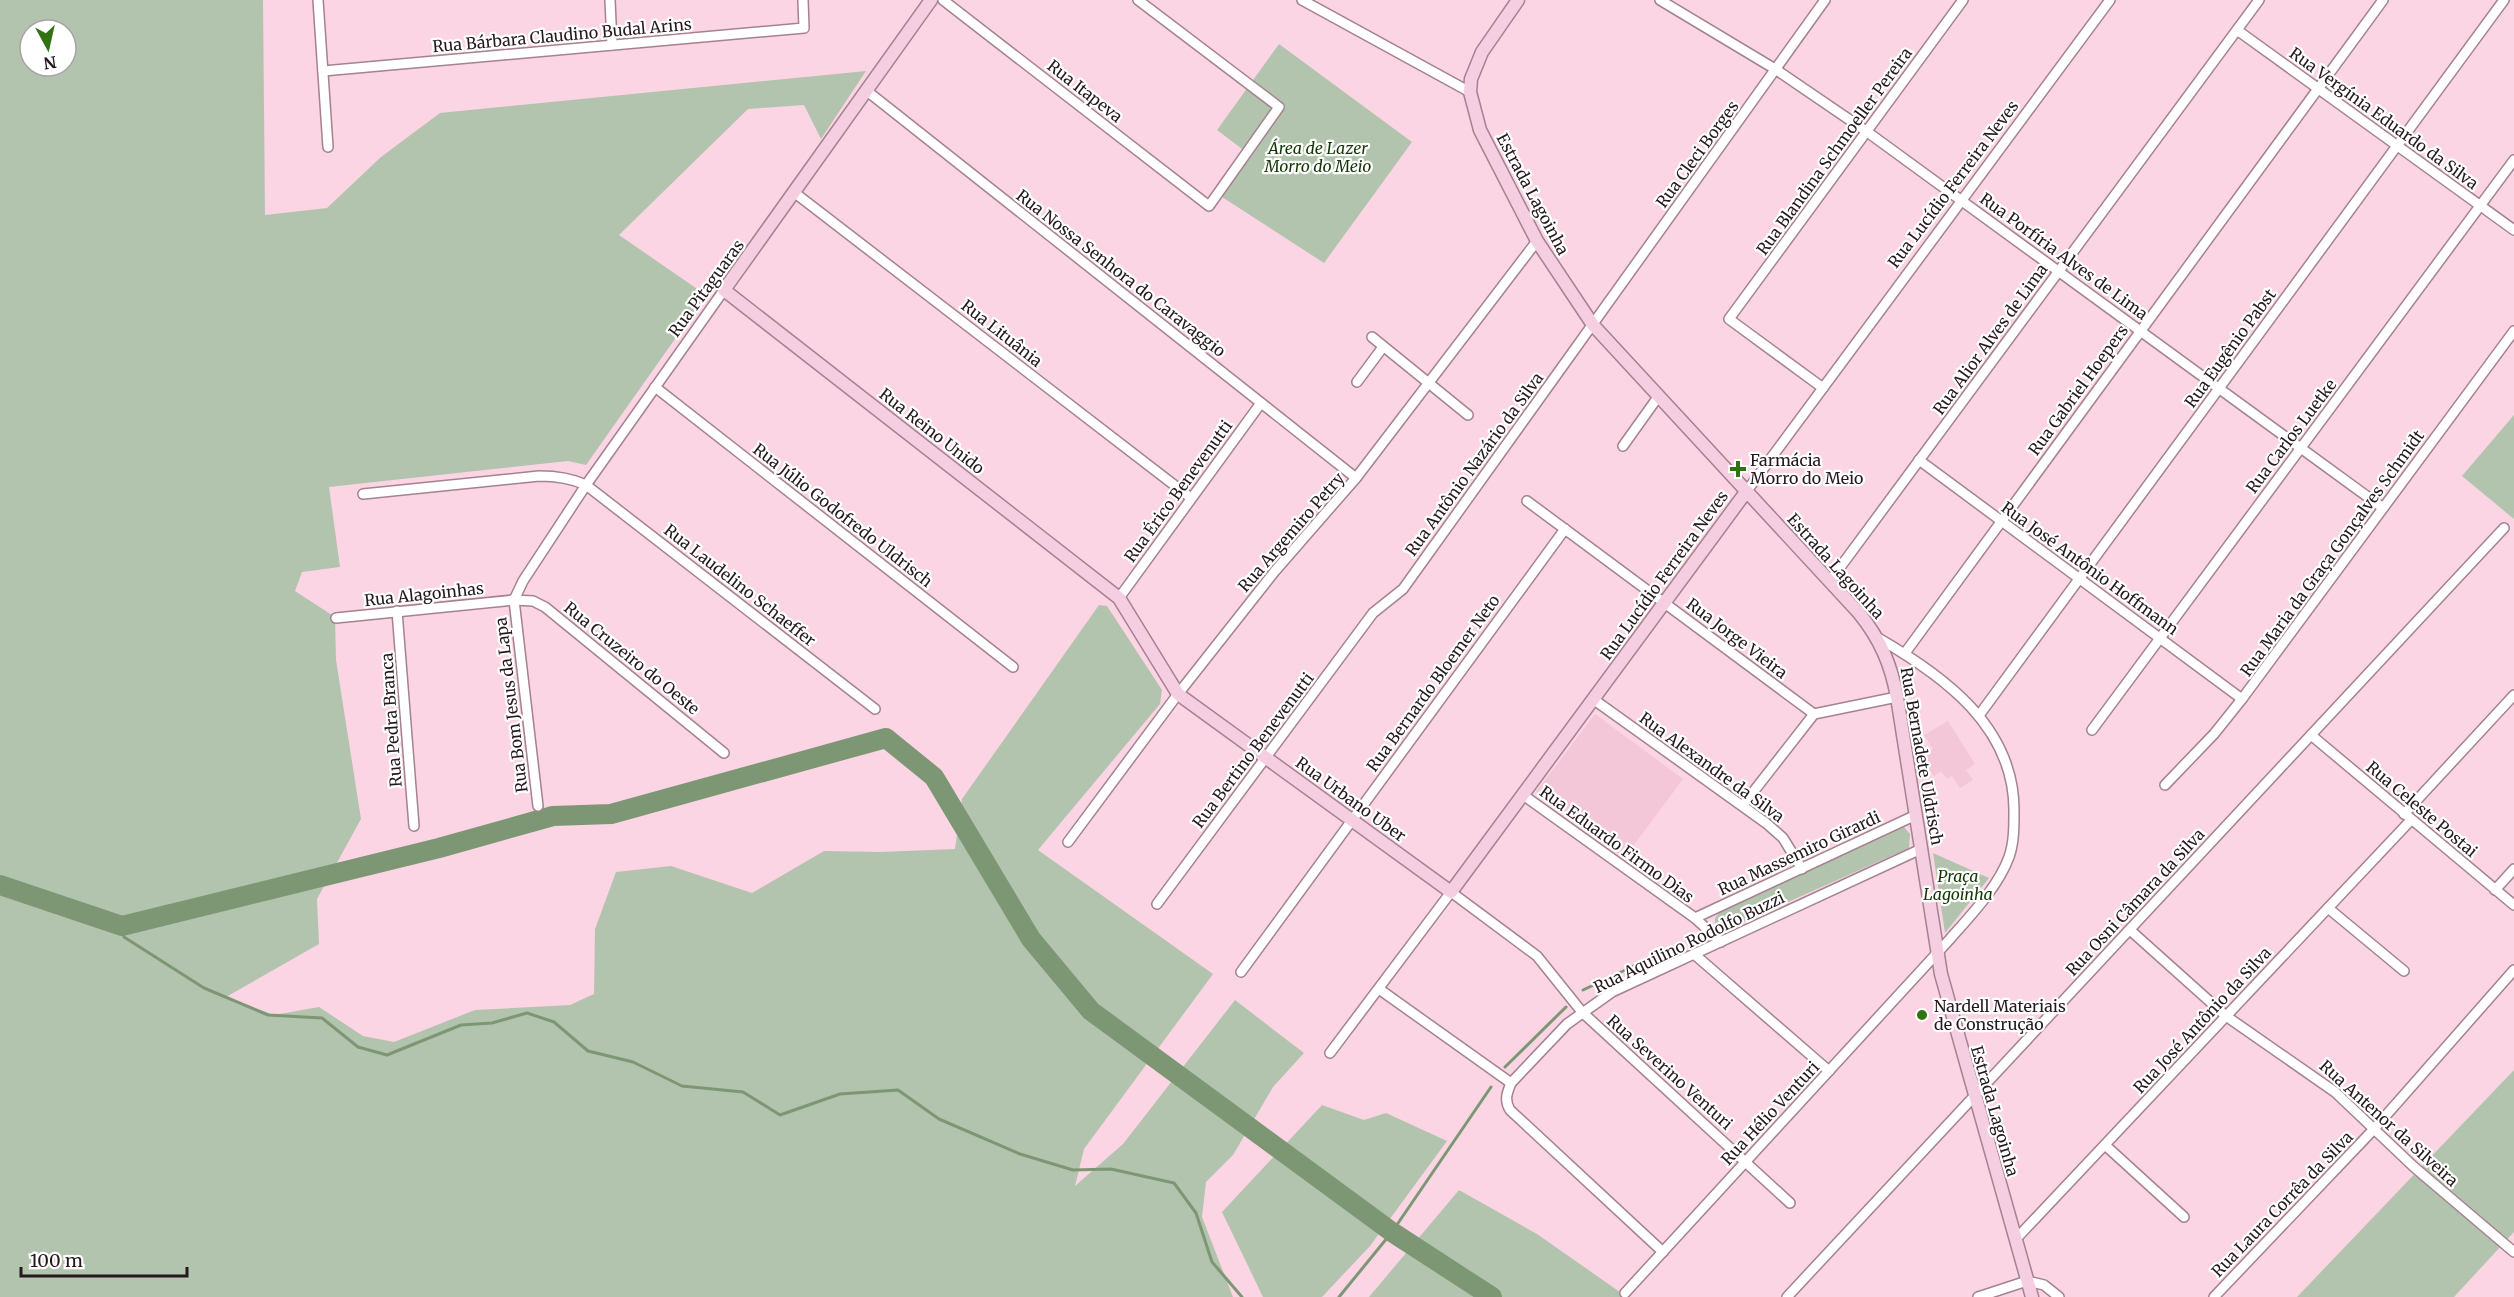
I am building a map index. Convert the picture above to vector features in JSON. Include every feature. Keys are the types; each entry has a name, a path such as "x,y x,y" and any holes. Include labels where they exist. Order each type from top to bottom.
{"street":[{"path":"318,0 328,147"},
{"path":"610,0 612,45"},
{"name":"Rua Bárbara Claudino Budal Arins","path":"323,71 804,28 804,0"},
{"name":"Rua Pitaguaras","path":"514,600 523,581 586,485 931,0"},
{"name":"Rua Itapeva","path":"943,0 1209,206 1279,107 1138,0"},
{"path":"1302,0 1470,92"},
{"name":"Estrada Lagoinha","path":"1518,0 1479,58 1471,79 1470,92 1480,130 1537,241 1574,299 1593,325 1830,581 1878,638 1905,653 1952,688 1980,714 1998,743 2014,796 2012,844 2009,856 1999,877 1937,953 1948,1006 2032,1297"},
{"name":"Rua Porfíria Alves de Lima","path":"1660,0 1775,69 1866,131 2382,508"},
{"name":"Rua Cleci Borges","path":"1593,325 1825,0"},
{"name":"Rua Blandina Schmoeller Pereira","path":"1823,388 1729,319 1963,0"},
{"name":"Rua Lucídio Ferreira Neves","path":"1330,1053 2110,0"},
{"name":"Rua Alior Alves de Lima","path":"1830,581 2259,0"},
{"name":"Rua Gabriel Hoepers","path":"1905,653 2383,0"},
{"name":"Rua Eugênio Pabst","path":"1980,714 2504,0"},
{"name":"Rua Vergínia Eduardo da Silva","path":"2237,30 2514,230"},
{"name":"Rua Nossa Senhora do Caravaggio","path":"867,91 1356,478"},
{"name":"Rua Carlos Luetke","path":"2092,730 2514,160"},
{"name":"Rua Lituânia","path":"795,193 1191,498"},
{"name":"Rua Argemiro Petry","path":"1068,842 1178,694 1275,571 1356,478 1537,241"},
{"name":"Rua Reino Unido","path":"724,290 1119,598"},
{"name":"Rua Antônio Nazário da Silva","path":"1373,614 1403,588 1593,325"},
{"name":"Rua Maria da Graça Gonçalves Schmidt","path":"2164,786 2214,734 2242,699 2514,331"},
{"path":"1372,337 1468,415"},
{"path":"1357,382 1383,347"},
{"name":"Rua Júlio Godofredo Uldrisch","path":"656,387 1013,667"},
{"path":"1623,446 1658,397"},
{"name":"Rua Érico Benevenutti","path":"1119,598 1261,403"},
{"name":"Rua José Antônio Hoffmann","path":"1919,460 2242,699"},
{"path":"363,494 550,476 567,478 586,485"},
{"name":"Rua Laudelino Schaeffer","path":"586,485 875,709"},
{"name":"Rua Jorge Vieira","path":"1527,501 1814,714"},
{"name":"Rua Osni Câmara da Silva","path":"1787,1297 2504,528"},
{"name":"Rua Bernardo Bloemer Neto","path":"1241,972 1565,529"},
{"name":"Rua Urbano Uber","path":"1119,598 1178,694 1537,956 1582,1012"},
{"name":"Rua Alagoinhas","path":"336,618 514,600"},
{"name":"Rua Cruzeiro do Oeste","path":"514,600 533,601 545,607 724,753"},
{"name":"Rua Bom Jesus da Lapa","path":"514,600 538,806"},
{"name":"Rua Pedra Branca","path":"397,612 414,826"},
{"name":"Rua Bertino Benevenutti","path":"1157,904 1373,614"},
{"name":"Rua Bernadete Uldrisch","path":"1878,638 1889,663 1897,697 1937,953"},
{"name":"Rua José Antônio da Silva","path":"2015,1240 2328,908 2514,696"},
{"path":"1743,805 1814,714 1897,697"},
{"name":"Rua Alexandre da Silva","path":"1593,699 1743,805 1783,838 1802,869"},
{"name":"Rua Celeste Postai","path":"2311,735 2514,905"},
{"name":"Rua Eduardo Firmo Dias","path":"1523,795 1695,918 1721,942"},
{"name":"Rua Massemiro Girardi","path":"1695,918 1916,815"},
{"name":"Rua Aquilino Rodolfo Buzzi","path":"1511,1083 1551,1040 1582,1012 1612,992 1921,849"},
{"path":"2495,890 2514,869"},
{"path":"2328,908 2404,971"},
{"name":"Rua Antenor da Silveira","path":"2130,930 2226,1016 2322,1081 2414,1167 2514,1252"},
{"name":"Rua Hélio Venturi","path":"1625,1293 1937,953"},
{"path":"1694,954 1829,1071"},
{"name":"Rua Laura Corrêa da Silva","path":"2214,1297 2374,1128 2514,970"},
{"path":"1379,989 1511,1083 1506,1094 1510,1110 1663,1252"},
{"name":"Rua Severino Venturi","path":"1582,1012 1790,1203"},
{"path":"2105,1145 2184,1217"},
{"path":"1978,1297 2027,1281 2044,1285 2059,1297"}],"shaded area":[{"path":"1595,714 1683,779 1624,858 1536,792"},
{"path":"1948,721 1975,764 1966,770 1973,780 1960,788 1952,776 1947,779 1941,771 1934,776 1921,757 1933,749 1924,735"}],"green space":[{"path":"0,0 263,0 265,215 327,208 381,157 440,113 866,71 821,139 804,105 748,109 619,235 706,295 586,465 568,461 329,487 340,567 302,572 295,591 335,617 336,660 361,819 317,899 319,944 226,997 274,1015 319,1007 363,1036 394,1042 475,1010 570,1005 594,994 595,929 616,872 671,866 752,893 824,851 880,852 955,849 962,799 1099,605 1107,606 1162,690 1160,704 1038,850 1213,974 1084,1149 1075,1186 1123,1144 1235,1000 1304,1053 1273,1087 1233,1155 1206,1182 1202,1217 1233,1297 0,1297"},
{"name":"Área de Lazer Morro do Meio","path":"1279,44 1412,142 1324,263 1222,197 1250,155 1217,130"},
{"path":"2514,415 2514,519 2462,476"},
{"path":"1904,827 1910,834 1909,848 1723,931 1715,927 1715,918 1719,913"},
{"name":"Praça Lagoinha","path":"1933,853 1989,878 1945,933"},
{"path":"2514,1070 2514,1232 2454,1297 2297,1297"},
{"path":"1322,1105 1364,1120 1386,1113 1447,1141 1370,1246 1322,1297 1263,1297 1222,1212"},
{"path":"1459,1190 1537,1234 1627,1297 1369,1297"}],"waterway":[{"path":"0,885 122,926 439,848 553,816 611,814 886,738 934,777 1031,939 1091,1011 1392,1232 1492,1297"},
{"path":"122,926 124,937 204,988 268,1015 322,1018 358,1047 387,1055 461,1025 492,1023 527,1013 554,1022 588,1051 633,1062 682,1086 743,1092 780,1115 840,1094 898,1090 939,1119 1020,1154 1073,1170 1111,1169 1174,1183 1196,1213 1212,1262 1242,1297"},
{"path":"1583,990 1676,946"},
{"path":"1505,1067 1566,1007"},
{"path":"1339,1297 1392,1232 1491,1087"}],"place":[{"name":"Farmácia Morro do Meio","path":"1738,469"},
{"name":"Nardell Materiais de Construção","path":"1922,1015"}]}
